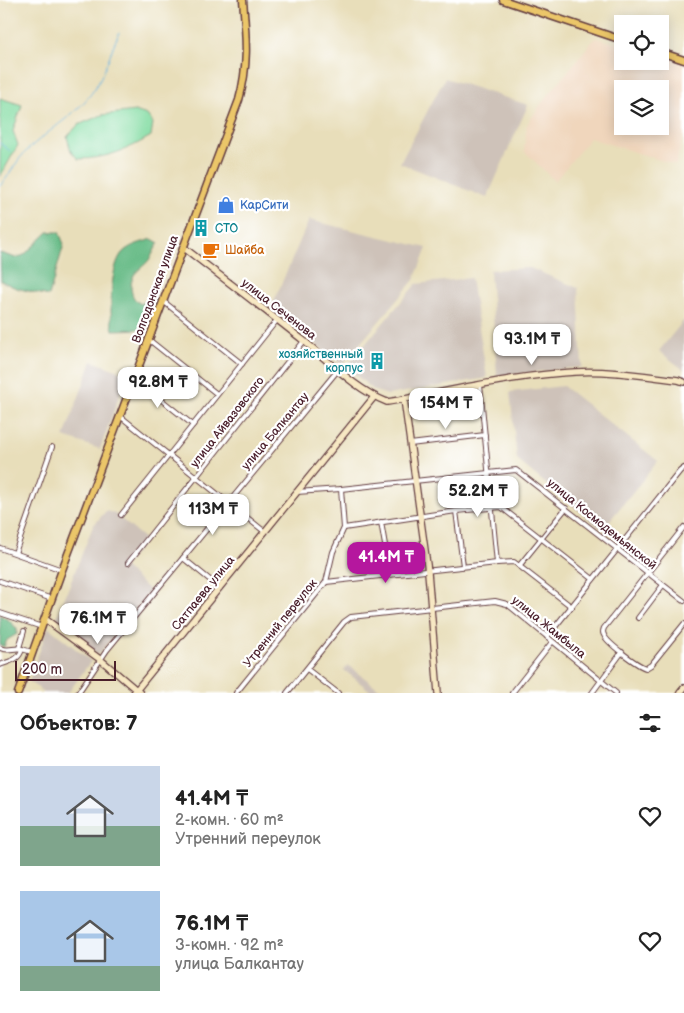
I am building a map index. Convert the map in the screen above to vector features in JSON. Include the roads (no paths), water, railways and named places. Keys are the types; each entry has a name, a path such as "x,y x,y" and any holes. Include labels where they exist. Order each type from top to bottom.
{"main road":[{"name":"Волгодонская улица","path":"18,693 178,258 236,108 244,81 247,61 243,0"},
{"path":"503,0 614,37"},
{"path":"669,55 684,60"}],"street":[{"path":"187,236 195,257"},
{"name":"улица Сеченова","path":"183,247 304,341 338,370 374,397 387,402 526,377 576,372 618,373 684,382"},
{"path":"178,258 187,255 195,257"},
{"path":"163,301 242,364"},
{"path":"121,515 276,320"},
{"path":"148,339 218,394"},
{"name":"улица Айвазовского","path":"128,563 304,341"},
{"name":"улица Балкантау","path":"78,693 107,650 338,370"},
{"path":"134,378 193,425"},
{"path":"480,385 490,508 497,563"},
{"name":"Сатпаева улица","path":"138,692 142,684 374,397"},
{"path":"404,399 428,572 438,693"},
{"path":"120,416 264,532"},
{"path":"410,444 485,435"},
{"path":"15,553 52,447"},
{"path":"547,637 682,469 684,474"},
{"name":"улица Космодемьянской","path":"296,492 415,482 488,472 520,471 684,602"},
{"path":"326,582 333,552 344,528 341,489"},
{"path":"344,528 420,516 501,507 593,579"},
{"path":"519,566 566,508"},
{"path":"456,512 463,566"},
{"path":"381,522 390,574"},
{"path":"684,527 603,630 606,638 622,652 641,666 648,667 684,624"},
{"path":"0,548 62,570"},
{"path":"183,558 220,588"},
{"name":"Утренний переулок","path":"236,693 326,582 514,562 572,607"},
{"path":"0,580 52,599"},
{"path":"638,618 663,585"},
{"name":"улица Жамбыла","path":"287,693 344,622 351,617 501,601 616,693"},
{"path":"0,613 42,627"},
{"path":"45,619 101,660 138,692"},
{"path":"0,665 15,660 21,652 20,648 24,631"},
{"path":"512,693 552,642"},
{"path":"0,648 6,651 20,648 32,652"},
{"path":"592,693 622,652"},
{"path":"307,669 338,693"},
{"path":"680,693 684,688"}],"waterway":[{"path":"0,186 29,148 72,114 91,94 101,77 119,33"},
{"path":"0,143 10,151"}],"place":[{"name":"КарСити","path":"226,205"},
{"name":"СТО","path":"201,228"},
{"name":"Шайба","path":"211,250"},
{"name":"хозяйственный корпус","path":"377,361"}]}
